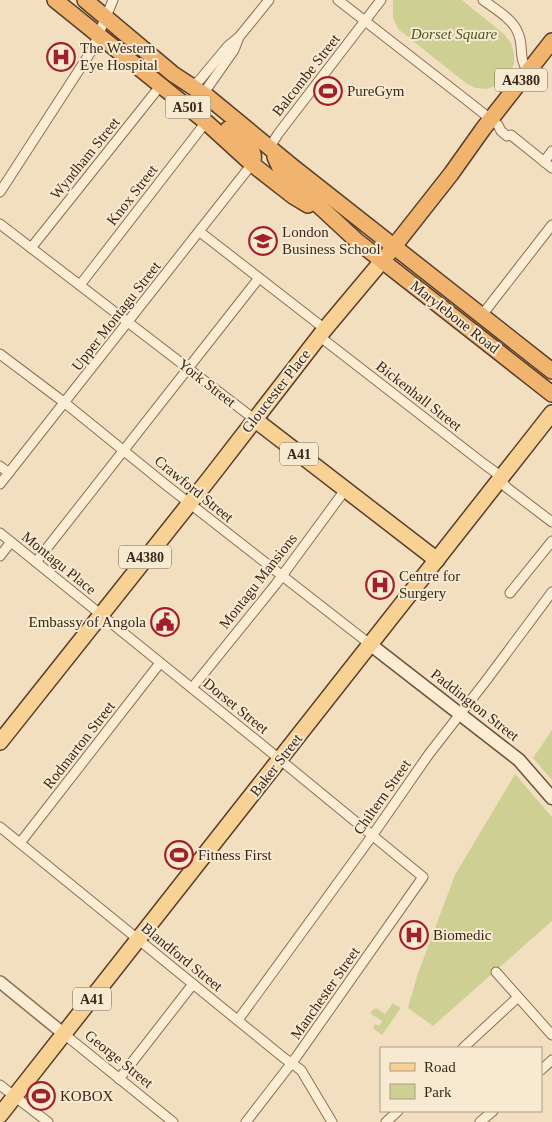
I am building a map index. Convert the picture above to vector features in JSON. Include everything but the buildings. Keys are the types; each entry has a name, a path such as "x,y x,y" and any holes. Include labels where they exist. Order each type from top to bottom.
{"highway":[{"name":"Marylebone Road","path":"55,0 206,122 252,164 304,204 322,208 353,238 552,394"},
{"name":"Marylebone Road","path":"85,0 173,74 208,97 293,167 552,371"},
{"name":"Gloucester Place","path":"382,261 552,41"},
{"path":"173,74 185,95 250,148 254,157 252,164"},
{"path":"270,147 284,172 322,208"}],"main road":[{"name":"Gloucester Place","path":"0,742 322,332 382,261"},
{"name":"Baker Street","path":"0,1116 552,413"},
{"name":"York Street","path":"254,419 437,560"},
{"name":"Paddington Street","path":"371,645 519,760 552,798"}],"street":[{"path":"0,192 88,54 113,0"},
{"path":"208,97 206,90 208,86 234,50 240,37 269,0"},
{"path":"338,0 491,119 507,136 511,135 552,168"},
{"path":"365,21 382,0"},
{"path":"483,0 516,28 520,41 520,56 528,71"},
{"name":"Balcombe Street","path":"270,147 365,21"},
{"path":"191,85 198,82 228,46 240,37"},
{"name":"Wyndham Street","path":"30,248 161,85"},
{"name":"Knox Street","path":"80,286 206,122"},
{"path":"544,162 552,151"},
{"name":"Upper Montagu Street","path":"0,484 252,164"},
{"name":"York Street","path":"0,224 254,419"},
{"path":"482,315 552,225"},
{"name":"Bickenhall Street","path":"200,232 259,278 322,332 495,472 506,487 552,522"},
{"path":"36,562 259,278"},
{"name":"Crawford Street","path":"0,354 65,403 189,503 371,645"},
{"path":"0,466 9,473"},
{"name":"Montagu Mansions","path":"192,688 282,576 346,490"},
{"name":"Montagu Place","path":"0,533 100,615"},
{"path":"510,594 552,541"},
{"path":"0,556 11,542"},
{"name":"Chiltern Street","path":"238,1020 372,836 429,754 552,592"},
{"name":"Dorset Street","path":"100,615 423,877"},
{"name":"Rodmarton Street","path":"20,843 160,663"},
{"name":"Blandford Street","path":"0,827 302,1070 332,1122"},
{"name":"Manchester Street","path":"246,1122 292,1063 423,877"},
{"path":"496,972 552,1036"},
{"name":"George Street","path":"0,982 173,1122"},
{"path":"119,1079 193,984"},
{"path":"464,1047 518,997"},
{"path":"542,1069 552,1060"},
{"path":"0,1085 48,1122"},
{"path":"386,1122 397,1112"},
{"path":"480,1122 492,1112"}],"green space":[{"name":"Dorset Square","path":"393,0 462,0 504,34 511,43 514,64 509,74 499,84 487,89 476,88 467,84 398,29 393,18"},
{"path":"552,730 552,780 533,758"},
{"path":"515,774 552,817 552,921 433,1026 408,1008 417,976 455,875"},
{"path":"393,1003 401,1008 382,1035 373,1028 375,1024 379,1026 382,1021 371,1014 371,1011 376,1008 385,1014"}],"place":[{"name":"The Western Eye Hospital","path":"61,57"},
{"name":"PureGym","path":"328,91"},
{"name":"London Business School","path":"263,241"},
{"name":"Centre for Surgery","path":"380,585"},
{"name":"Embassy of Angola","path":"165,622"},
{"name":"Fitness First","path":"179,855"},
{"name":"Biomedic","path":"414,935"},
{"name":"KOBOX","path":"41,1096"}]}
